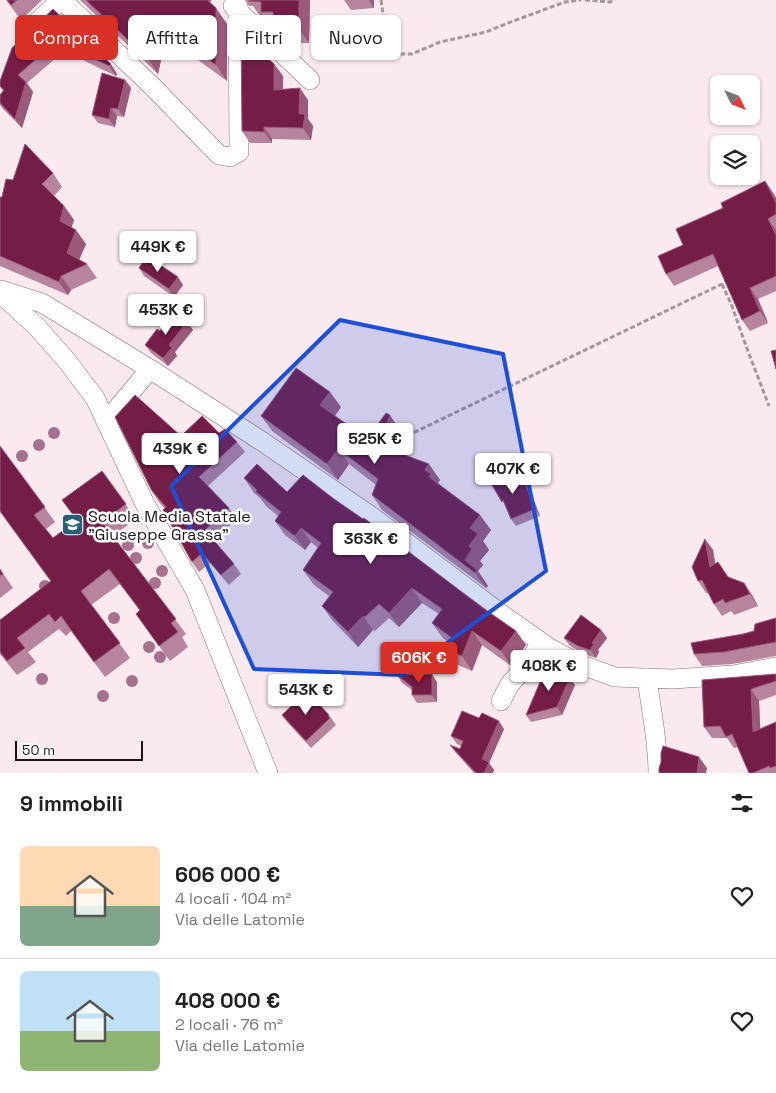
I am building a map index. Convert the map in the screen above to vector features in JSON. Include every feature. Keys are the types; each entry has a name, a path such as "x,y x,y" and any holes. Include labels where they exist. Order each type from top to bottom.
{"street":[{"path":"45,15 61,0 152,86 219,155 230,158 239,152 234,4"},
{"path":"234,4 310,80"},
{"path":"0,292 42,303 150,369 263,442 371,516 541,643 580,664 615,677 673,679 734,675 776,666"},
{"path":"0,292 37,327 67,361 95,398 145,504 195,590 268,773"},
{"path":"106,422 150,369"},
{"path":"501,701 510,684 526,666 541,643"},
{"path":"647,678 658,753 658,773"}],"path":[{"path":"381,0 387,40 394,50 401,54 412,54 440,42 486,32 565,2 581,0"},
{"path":"585,0 610,2 615,0"},
{"path":"392,463 401,444 413,433 729,279"},
{"path":"722,284 769,406"}],"highlighted area":[{"path":"340,320 503,354 546,571 403,675 254,669 171,486"}],"building":[{"path":"7,0 17,0 11,5"},
{"path":"86,0 209,0 216,8 216,15 128,15 128,40 118,30 118,15 102,15"},
{"path":"299,0 299,15 273,15 273,12 261,12 261,2 249,1"},
{"path":"53,9 59,15 47,15"},
{"path":"15,45 15,60 35,60 18,75 26,82 15,119 0,103 0,95 4,90 0,86 0,81 12,48"},
{"path":"97,60 107,60 111,64 109,66"},
{"path":"209,60 216,60 216,65"},
{"path":"241,60 270,60 274,64 274,90 300,88 299,114 305,114 303,128 264,127 264,132 242,131"},
{"path":"102,73 125,80 118,109 111,108 109,119 92,115"},
{"path":"25,144 53,173 42,184 64,206 60,221 76,230 67,253 87,264 61,276 59,282 0,256 0,197 2,197 6,179 13,180"},
{"path":"765,181 776,203 776,214 768,219 776,235 776,276 750,288 760,311 742,320 713,254 666,274 658,256 683,245 676,229 723,208 721,203"},
{"path":"147,256 178,277 169,289 139,268"},
{"path":"173,313 187,322 169,345 172,348 163,358 145,345 157,329 160,331"},
{"path":"776,350 776,369 771,351"},
{"path":"296,368 330,392 320,405 367,439 386,413 390,415 378,445 429,464 425,470 431,474 429,477 480,515 470,528 478,534 469,546 472,549 465,560 477,570 475,573 372,495 378,479 338,449 327,464 261,416"},
{"path":"135,395 181,436 202,416 219,433 225,429 237,442 199,477 229,508 205,530 234,564 221,575 202,553 192,562 163,510 166,507 152,491 115,417"},
{"path":"0,446 45,507 34,515 53,538 77,520 62,500 102,471 126,504 102,522 176,619 171,623 178,632 159,646 136,614 140,610 109,569 81,591 120,643 94,662 61,616 55,622 49,614 17,638 25,648 7,661 0,652 0,620 51,581 0,511"},
{"path":"257,464 287,492 303,475 516,631 501,651 472,631 462,656 446,650 452,638 432,623 442,609 412,588 389,613 379,604 365,617 363,616 348,632 322,606 333,592 303,570 321,543 301,528 295,536 275,521 281,512 256,492 257,490 244,478"},
{"path":"507,470 515,485 524,481 535,509 511,519 503,500 502,502 489,480"},
{"path":"705,539 710,567 718,562 728,577 744,583 750,594 725,603 723,599 714,604 702,580 698,581 692,567"},
{"path":"581,615 601,630 592,643 594,644 590,650 564,638"},
{"path":"776,618 776,642 724,652 694,654 691,643 754,631 755,624"},
{"path":"546,668 570,678 557,707 526,715"},
{"path":"432,674 432,695 412,695 412,687 397,675"},
{"path":"776,674 776,681 751,689 753,732 776,722 776,766 770,768 769,766 749,773 732,734 726,737 720,726 704,727 702,680"},
{"path":"307,691 330,718 306,741 282,715"},
{"path":"462,711 479,718 482,713 499,721 482,759 489,762 484,773 476,773 450,745 460,749 463,741 451,736"},
{"path":"663,746 699,757 697,773 659,773"}],"place":[{"name":"Scuola Media Statale \"Giuseppe Grassa\"","path":"72,525"}]}
